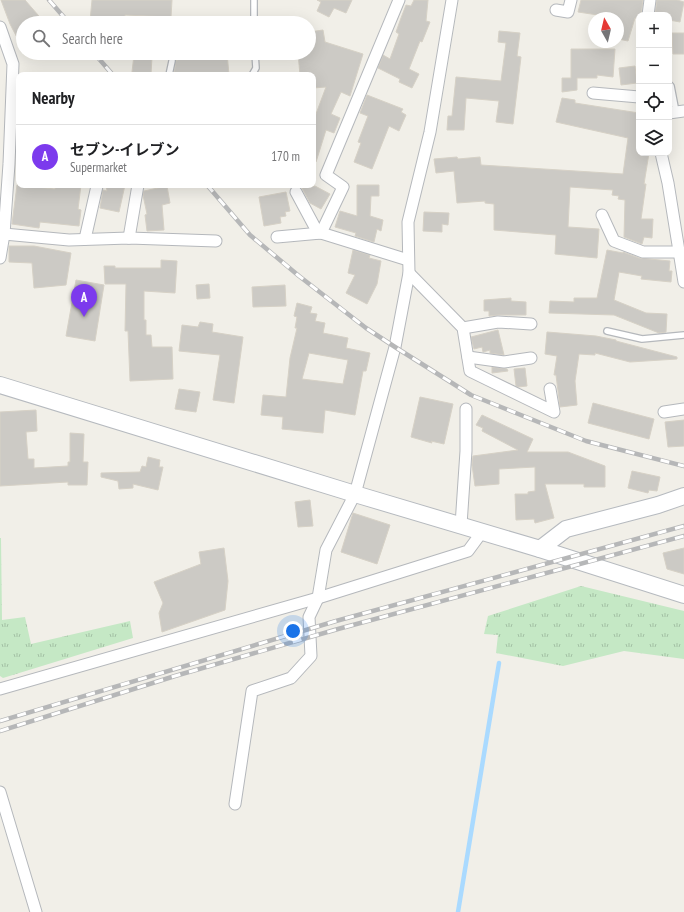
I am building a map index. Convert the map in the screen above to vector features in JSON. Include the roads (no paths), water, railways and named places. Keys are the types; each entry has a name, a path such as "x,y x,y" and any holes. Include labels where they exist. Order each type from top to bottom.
{"street":[{"path":"320,233 343,187 326,175 399,0"},
{"path":"235,804 252,691 290,678 311,656 308,617 318,598 326,550 355,494 395,347 409,273 408,222 430,132 452,0"},
{"path":"556,10 568,12 571,0"},
{"path":"648,12 650,0"},
{"path":"0,27 13,64 5,163 4,234 0,258"},
{"path":"593,93 636,96"},
{"path":"662,156 668,182 684,282"},
{"path":"85,239 97,188"},
{"path":"129,238 137,188"},
{"path":"296,192 320,233"},
{"path":"602,215 614,241 643,252 679,252"},
{"path":"276,237 320,233 408,260"},
{"path":"4,234 69,240 129,238 216,241"},
{"path":"409,273 463,328 470,371 554,412 550,389"},
{"path":"463,328 498,322 531,324"},
{"path":"468,357 504,362 531,358"},
{"path":"0,384 355,494 540,549 684,595"},
{"path":"461,525 466,451 466,409"},
{"path":"664,412 684,409"},
{"path":"540,549 566,529 658,505 684,496"},
{"path":"0,689 318,598 468,551 482,532"},
{"path":"0,792 36,912"}],"lane":[{"path":"254,0 254,16"},
{"path":"254,72 256,68 255,60"},
{"path":"170,72 172,61"},
{"path":"672,91 676,112"},
{"path":"607,331 642,338 684,335"}],"waterway":[{"path":"458,912 499,663"}],"railway":[{"path":"49,0 63,16"},
{"path":"100,60 110,72"},
{"path":"210,188 250,235 299,276 366,328 471,395 586,441 684,466"},
{"path":"0,721 336,621 684,526"},
{"path":"0,731 175,676 338,629 684,536"}],"place":[{"name":"セブン-イレブン","path":"84,317"}]}
